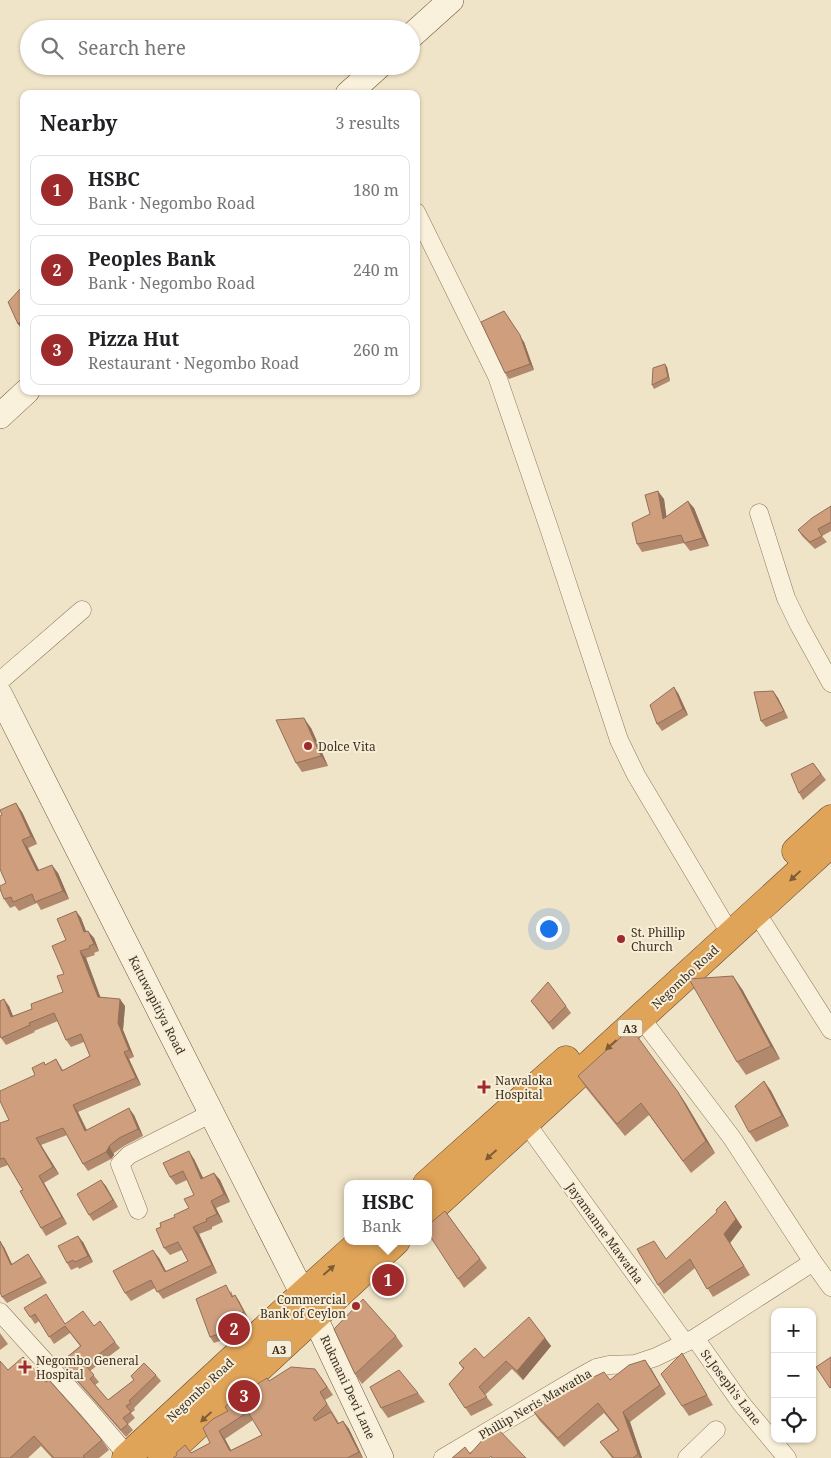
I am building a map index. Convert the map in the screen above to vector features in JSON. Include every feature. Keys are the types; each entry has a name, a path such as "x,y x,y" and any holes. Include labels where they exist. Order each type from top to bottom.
{"highway":[{"name":"Negombo Road","path":"432,1208 641,1018 831,819"},
{"name":"Negombo Road","path":"432,1180 630,1004 726,927 756,912 831,843"},
{"name":"Negombo Road","path":"162,1458 309,1305 359,1245"},
{"name":"Negombo Road","path":"127,1457 309,1305 391,1245"}],"street":[{"path":"420,28 451,0"},
{"path":"356,90 370,75"},
{"path":"420,220 497,376 619,740 636,775 726,927"},
{"path":"0,416 23,395"},
{"path":"759,513 786,598 798,625 831,683"},
{"path":"0,681 82,610"},
{"name":"Katuwapitiya Road","path":"0,695 309,1305"},
{"path":"756,912 831,1030"},
{"path":"641,1018 732,1138 813,1262 831,1286"},
{"path":"138,1210 120,1164 129,1155 212,1113"},
{"name":"Jayamanne Mawatha","path":"526,1123 690,1340"},
{"name":"Phillip Neris Mawatha","path":"443,1458 596,1368 609,1365 634,1364 656,1357 690,1340 813,1262"},
{"name":"Rukmani Devi Lane","path":"309,1305 381,1458"},
{"path":"0,1312 87,1408 127,1457"},
{"name":"St.Joseph's Lane","path":"690,1340 787,1458"},
{"path":"687,1458 716,1430"}],"building":[{"path":"20,289 20,322 18,324 8,302"},
{"path":"504,311 520,335 530,364 505,373 481,322"},
{"path":"665,364 668,377 652,385 653,368"},
{"path":"658,491 663,519 688,501 703,538 684,543 681,535 637,544 632,523 650,514 645,495"},
{"path":"831,506 831,522 818,529 822,536 810,542 798,530"},
{"path":"674,687 683,709 657,724 650,705"},
{"path":"773,691 784,711 761,721 754,692"},
{"path":"304,718 321,756 296,763 276,720"},
{"path":"813,763 821,774 799,793 791,774"},
{"path":"16,803 31,836 22,840 37,871 52,865 63,891 35,902 32,894 13,902 11,897 4,899 0,889 0,886 6,883 0,869 0,816 2,815 0,810"},
{"path":"76,911 84,932 88,931 94,944 89,946 90,948 80,951 98,997 120,999 118,1023 129,1050 124,1052 136,1078 73,1105 85,1131 129,1108 138,1129 119,1138 109,1146 106,1152 83,1164 63,1128 36,1138 53,1167 39,1176 62,1217 41,1228 20,1191 23,1190 4,1158 0,1159 0,1123 9,1120 0,1101 0,1091 35,1075 32,1068 44,1062 45,1065 56,1059 62,1071 90,1056 81,1034 66,1040 54,1013 29,1023 30,1025 1,1038 0,1001 4,999 11,1017 32,1009 31,1004 63,992 57,976 64,974 52,946 66,940 57,919"},
{"path":"733,976 771,1046 737,1062 689,979"},
{"path":"548,982 566,1006 549,1023 531,1001"},
{"path":"631,1028 678,1092 706,1141 683,1161 641,1103 617,1124 578,1076"},
{"path":"764,1081 782,1116 749,1132 735,1106"},
{"path":"189,1151 201,1179 214,1173 224,1194 211,1201 217,1214 193,1227 212,1265 157,1292 151,1280 125,1293 113,1271 153,1250 165,1272 188,1261 178,1242 164,1248 156,1229 161,1227 160,1223 175,1217 174,1215 189,1208 184,1199 194,1195 183,1171 170,1177 163,1163"},
{"path":"101,1180 113,1200 89,1215 77,1194"},
{"path":"725,1201 736,1219 724,1234 744,1266 707,1289 690,1259 658,1285 637,1249 654,1241 666,1259 717,1212 716,1210"},
{"path":"445,1211 480,1259 458,1279 432,1239 432,1222"},
{"path":"78,1236 88,1256 75,1262 73,1260 67,1263 58,1246"},
{"path":"0,1241 11,1265 28,1254 42,1277 2,1297 0,1292"},
{"path":"226,1285 232,1297 235,1295 244,1312 239,1314 242,1319 232,1329 210,1337 196,1299"},
{"path":"46,1294 65,1324 83,1311 94,1326 100,1321 115,1342 85,1365 94,1375 90,1379 108,1400 134,1380 131,1376 144,1363 156,1375 129,1401 131,1403 126,1406 131,1412 123,1418 128,1424 121,1430 61,1362 81,1346 65,1326 49,1337 35,1314 30,1317 24,1308"},
{"path":"363,1299 396,1336 355,1374 334,1329"},
{"path":"529,1317 545,1338 517,1371 506,1361 479,1387 487,1397 465,1408 449,1384 464,1368 459,1363 475,1348 484,1358"},
{"path":"682,1353 707,1395 682,1406 661,1374"},
{"name":"Negombo General Hospital","path":"23,1357 46,1382 49,1380 102,1440 83,1456 85,1458 54,1458 34,1436 10,1458 0,1458 0,1361 8,1370"},
{"path":"831,1357 830,1388 816,1367"},
{"path":"645,1360 660,1385 623,1412 638,1454 633,1458 614,1458 600,1442 619,1430 598,1403 558,1438 533,1411 555,1391 570,1382 575,1386 604,1372 610,1380 629,1365"},
{"path":"291,1367 315,1369 327,1387 320,1392 327,1404 313,1418 315,1421 331,1412 338,1424 343,1421 359,1452 347,1458 173,1458 185,1445 191,1453 210,1443 203,1428 213,1419 228,1411 225,1407 235,1398 267,1378 269,1381","holes":["248,1412 262,1435 230,1451 219,1431"]},
{"path":"399,1370 418,1393 381,1408 370,1387"},
{"path":"496,1427 526,1458 492,1458 491,1456 489,1458 452,1458 465,1447 470,1454"}],"place":[{"name":"Dolce Vita","path":"308,746"},
{"name":"St. Phillip Church","path":"621,939"},
{"name":"Nawaloka Hospital","path":"484,1087"},
{"name":"HSBC","path":"388,1280"},
{"name":"Commercial Bank of Ceylon","path":"356,1306"},
{"name":"Peoples Bank","path":"234,1329"},
{"name":"Negombo General Hospital","path":"25,1367"},
{"name":"Pizza Hut","path":"244,1396"}]}
